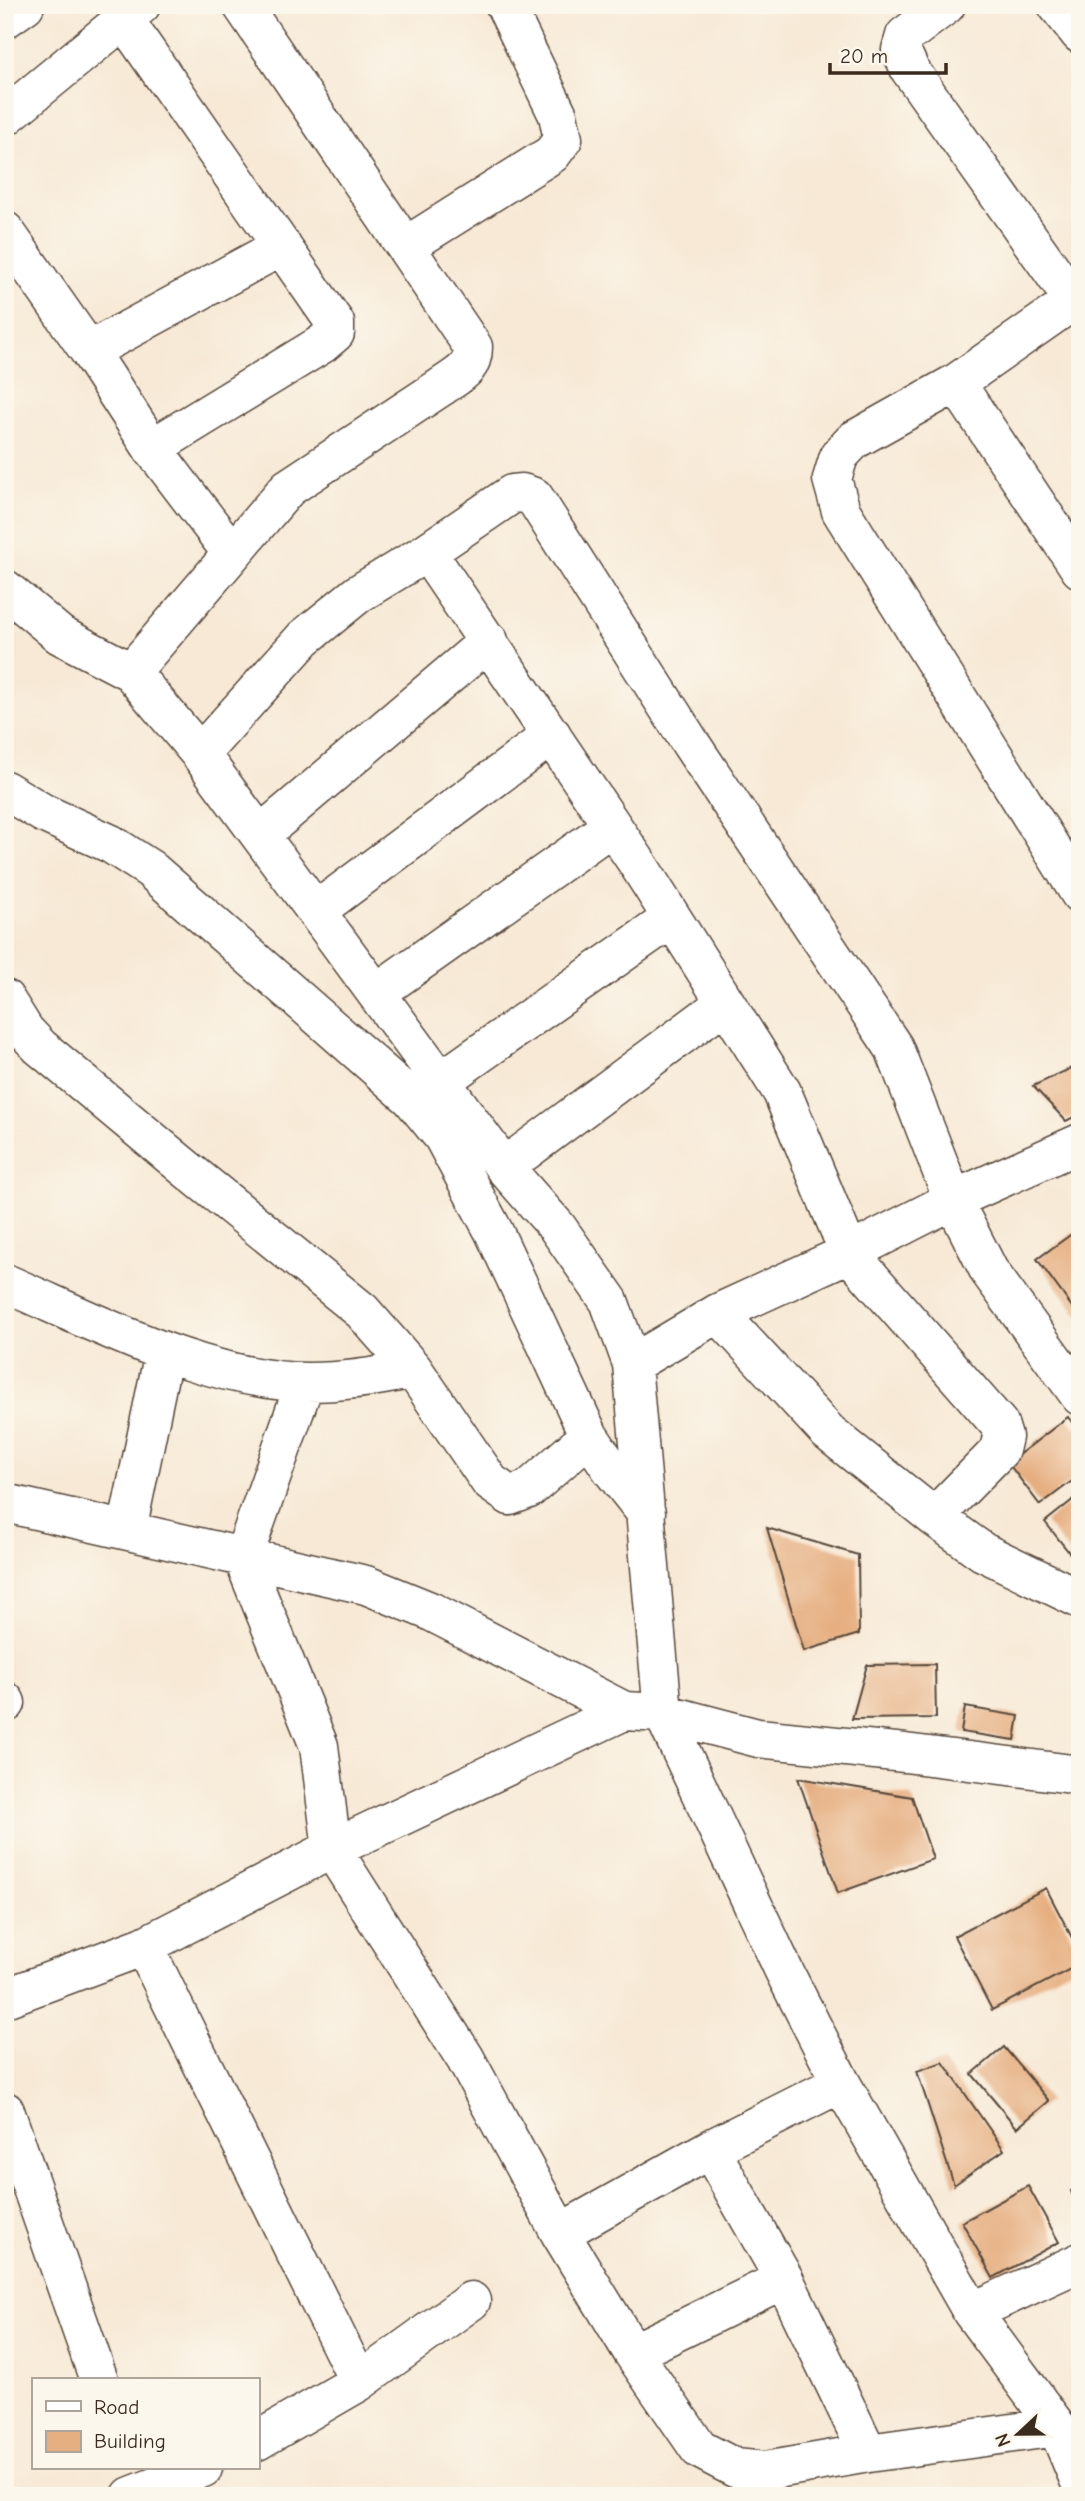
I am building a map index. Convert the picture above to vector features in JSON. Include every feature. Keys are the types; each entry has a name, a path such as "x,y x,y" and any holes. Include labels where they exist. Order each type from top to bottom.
{"street":[{"path":"5,19 25,5"},
{"path":"131,672 288,488 441,387 464,371 473,360 473,347 242,5"},
{"path":"406,246 552,153 564,139 558,115 505,5"},
{"path":"946,5 905,36 901,50 910,71 1077,306 956,383 854,440 839,456 832,479 841,511 1080,894"},
{"path":"1058,5 1080,34"},
{"path":"5,117 132,12 282,246 335,323 335,333 322,344 152,448"},
{"path":"5,231 16,270 89,351 152,448 231,552"},
{"path":"89,351 282,246"},
{"path":"956,383 1080,569"},
{"path":"200,754 304,638 358,594 427,552 512,494 522,493 534,497 691,744 894,1048 953,1200 989,1271 1080,1396"},
{"path":"427,552 612,825 782,1092 849,1253 999,1423 1003,1437 1000,1450 934,1517"},
{"path":"5,589 60,635 131,672 200,754 504,1167 557,1227 609,1301 632,1364 663,1713 784,1971 841,2083 972,2312 1057,2427 1080,2482"},
{"path":"260,835 489,641"},
{"path":"316,911 552,735"},
{"path":"5,790 43,813 111,844 150,869 411,1098 443,1138 494,1232 589,1436 646,1513"},
{"path":"376,993 612,825"},
{"path":"441,1081 672,918"},
{"path":"5,999 25,1031 40,1047 362,1311 413,1369 490,1482 510,1496 529,1489 589,1436"},
{"path":"504,1167 725,1003"},
{"path":"632,1364 718,1313 849,1253 953,1200 1079,1145"},
{"path":"5,1283 164,1352 242,1374 305,1382 365,1380 413,1369"},
{"path":"718,1313 828,1432 934,1517 982,1552 1080,1599"},
{"path":"127,1531 164,1352"},
{"path":"305,1382 243,1558 320,1746 332,1849 465,2058 560,2233 633,2353 699,2449 735,2468 765,2471 868,2452 1057,2427"},
{"path":"5,1503 366,1585 430,1611 624,1711 663,1713 758,1738 1080,1775"},
{"path":"5,1998 144,1946 332,1849 624,1711"},
{"path":"144,1946 359,2382"},
{"path":"560,2233 710,2149 841,2083"},
{"path":"5,2111 98,2378"},
{"path":"710,2149 784,2279 868,2452"},
{"path":"972,2312 1080,2262"},
{"path":"633,2353 784,2279"},
{"path":"259,2440 359,2382 471,2301"},
{"path":"128,2470 134,2495 198,2470"}],"building":[{"path":"1080,1064 1080,1114 1066,1121 1033,1086"},
{"path":"1080,1228 1080,1318 1037,1259"},
{"path":"1068,1417 1080,1433 1080,1475 1040,1505 1008,1463"},
{"path":"1080,1494 1080,1550 1072,1556 1045,1522"},
{"path":"767,1528 858,1555 859,1634 804,1651"},
{"path":"935,1664 936,1718 852,1719 867,1665"},
{"path":"965,1707 1019,1716 1015,1740 961,1732"},
{"path":"798,1778 912,1797 933,1859 838,1893"},
{"path":"1046,1888 1080,1953 1080,1964 992,2010 954,1936"},
{"path":"1004,2047 1049,2101 1017,2128 972,2074"},
{"path":"943,2062 1004,2150 954,2185 917,2071"},
{"path":"1028,2186 1059,2242 993,2278 962,2222"},
{"path":"1080,2188 1080,2215 1079,2215 1071,2191"}]}
